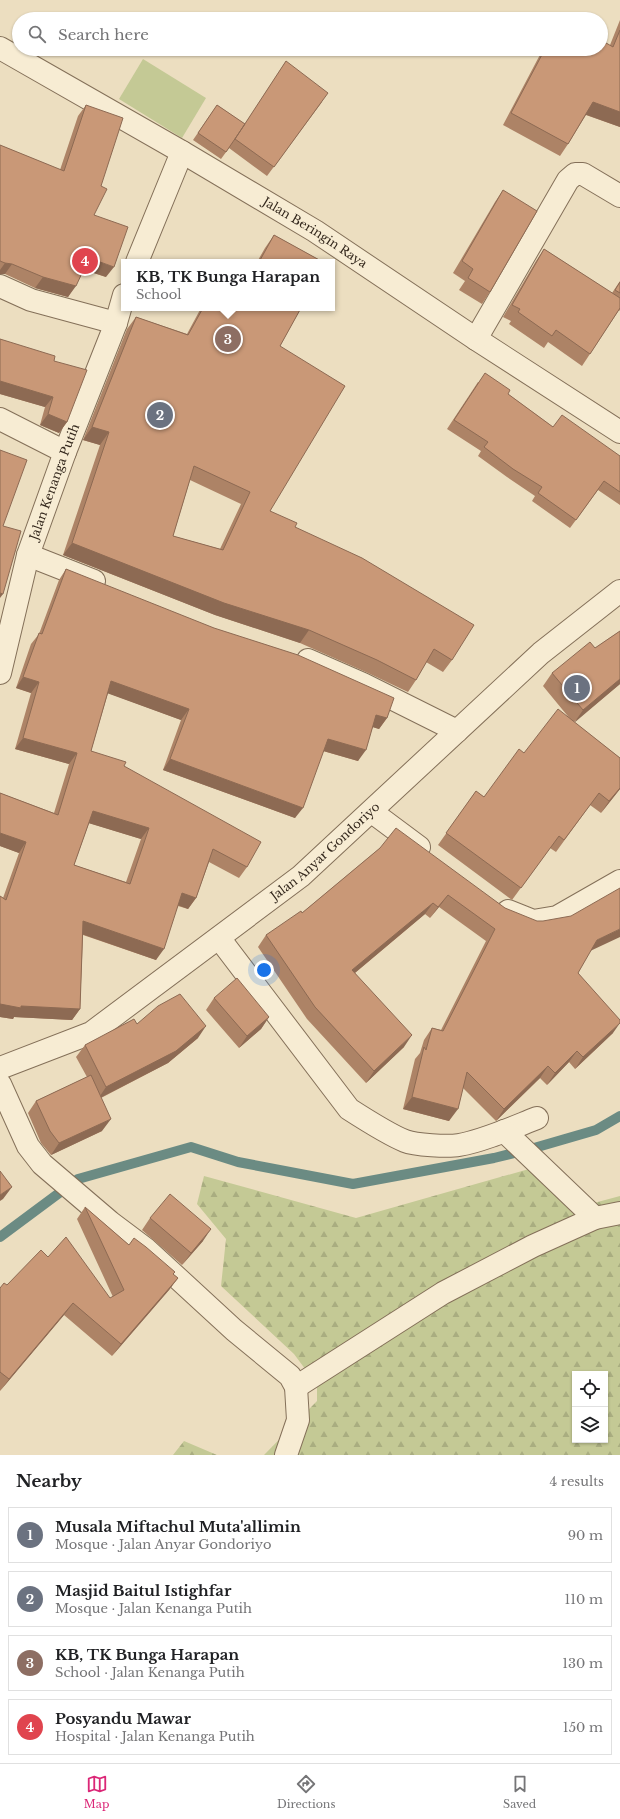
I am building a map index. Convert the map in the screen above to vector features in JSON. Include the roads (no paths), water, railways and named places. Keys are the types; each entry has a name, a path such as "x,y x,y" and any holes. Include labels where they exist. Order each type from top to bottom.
{"street":[{"name":"Jalan Beringin Raya","path":"0,48 12,55"},
{"name":"Jalan Beringin Raya","path":"14,56 182,152 315,231 476,339 620,432"},
{"path":"138,259 182,152"},
{"path":"476,339 568,180 575,174 583,174 616,187"},
{"path":"0,286 31,300 116,323"},
{"name":"Jalan Kenanga Putih","path":"0,673 28,555 65,452 116,323 121,306"},
{"path":"0,419 65,452"},
{"path":"28,555 116,590"},
{"name":"Jalan Anyar Gondoriyo","path":"0,1068 91,1033 301,876 372,812 541,653 620,591"},
{"path":"288,652 364,684 457,731"},
{"path":"372,812 435,859"},
{"path":"492,900 504,910 533,921 557,917 620,881"},
{"path":"219,938 349,1109 404,1141 422,1144 459,1146 509,1136 537,1118"},
{"path":"0,1084 28,1146 42,1164 110,1222 146,1249 234,1330 280,1366 290,1376 296,1387 298,1420 286,1455"},
{"path":"509,1136 595,1218"},
{"path":"296,1387 443,1293 532,1246 595,1218 620,1213"}],"waterway":[{"path":"0,1237 78,1179 191,1147 238,1162 353,1184 494,1158 534,1148 596,1130 620,1116"}],"place":[{"name":"Posyandu Mawar","path":"85,261"},
{"name":"KB, TK Bunga Harapan","path":"228,339"},
{"name":"Masjid Baitul Istighfar","path":"160,415"},
{"name":"Musala Miftachul Muta'allimin","path":"577,688"}]}
